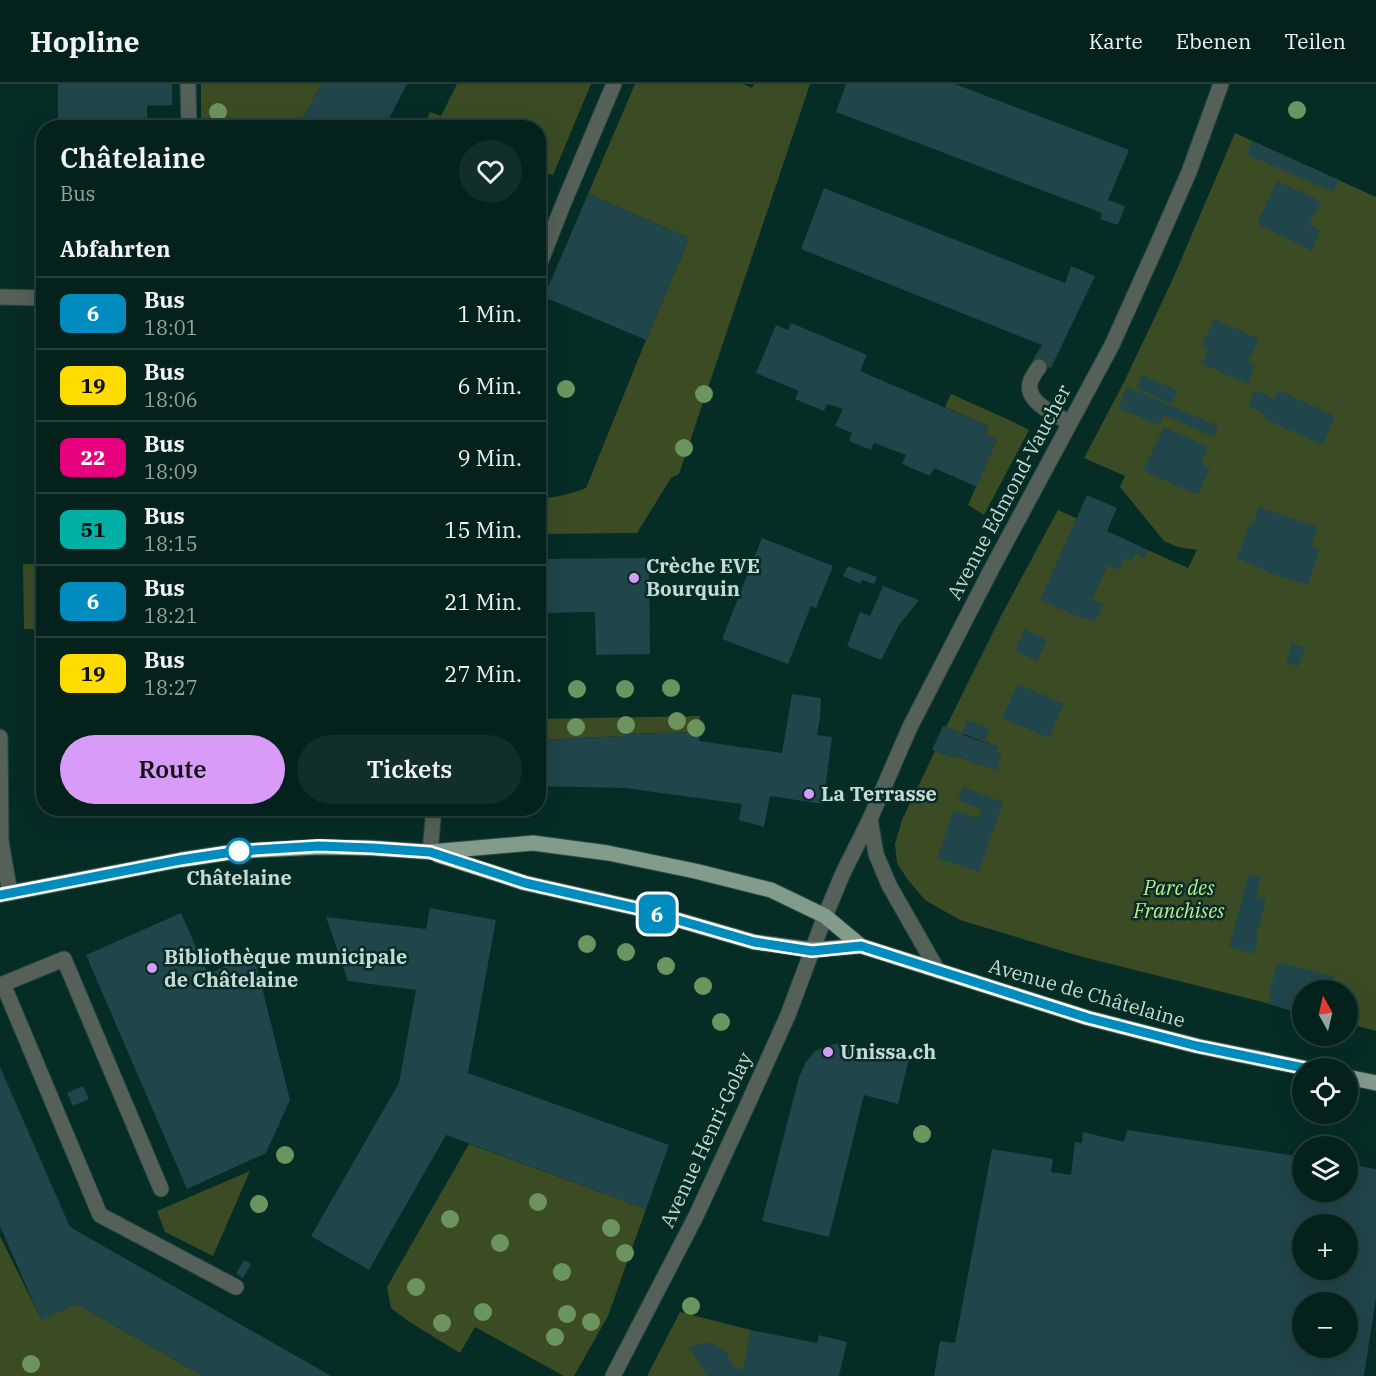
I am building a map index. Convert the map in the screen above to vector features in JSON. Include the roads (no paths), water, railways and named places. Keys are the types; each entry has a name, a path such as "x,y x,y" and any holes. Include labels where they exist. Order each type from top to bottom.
{"main road":[{"name":"Avenue de Châtelaine","path":"5,894 180,860 239,851 319,846 430,852 533,843 608,853 771,890 825,916 861,946 1088,1018 1197,1046 1292,1065"},
{"name":"Avenue de Châtelaine","path":"430,852 525,883 640,909 754,942 812,951 861,946"},
{"path":"1358,1079 1376,1083"}],"street":[{"path":"188,84 189,120"},
{"path":"546,248 614,84"},
{"name":"Avenue Edmond-Vaucher","path":"825,916 910,727 1112,345 1189,172 1221,84"},
{"path":"0,297 36,298"},
{"path":"1039,368 1030,381 1029,392 1034,400 1070,423"},
{"path":"0,737 1,841 5,894"},
{"path":"430,852 433,816"},
{"path":"870,819 876,854 889,885 938,971"},
{"name":"Avenue Henri-Golay","path":"613,1376 696,1216 788,1015 825,916"},
{"path":"161,1189 64,959 1,979 100,1215 236,1287"}],"tunnel":[{"path":"1039,367 1052,345"}],"place":[{"name":"Crèche EVE Bourquin","path":"634,578"},
{"name":"La Terrasse","path":"809,794"},
{"name":"Châtelaine","path":"239,851"},
{"name":"Bibliothèque municipale de Châtelaine","path":"152,968"},
{"name":"Unissa.ch","path":"828,1052"}],"park label":[{"name":"Parc des Franchises","path":"1179,900"}]}
